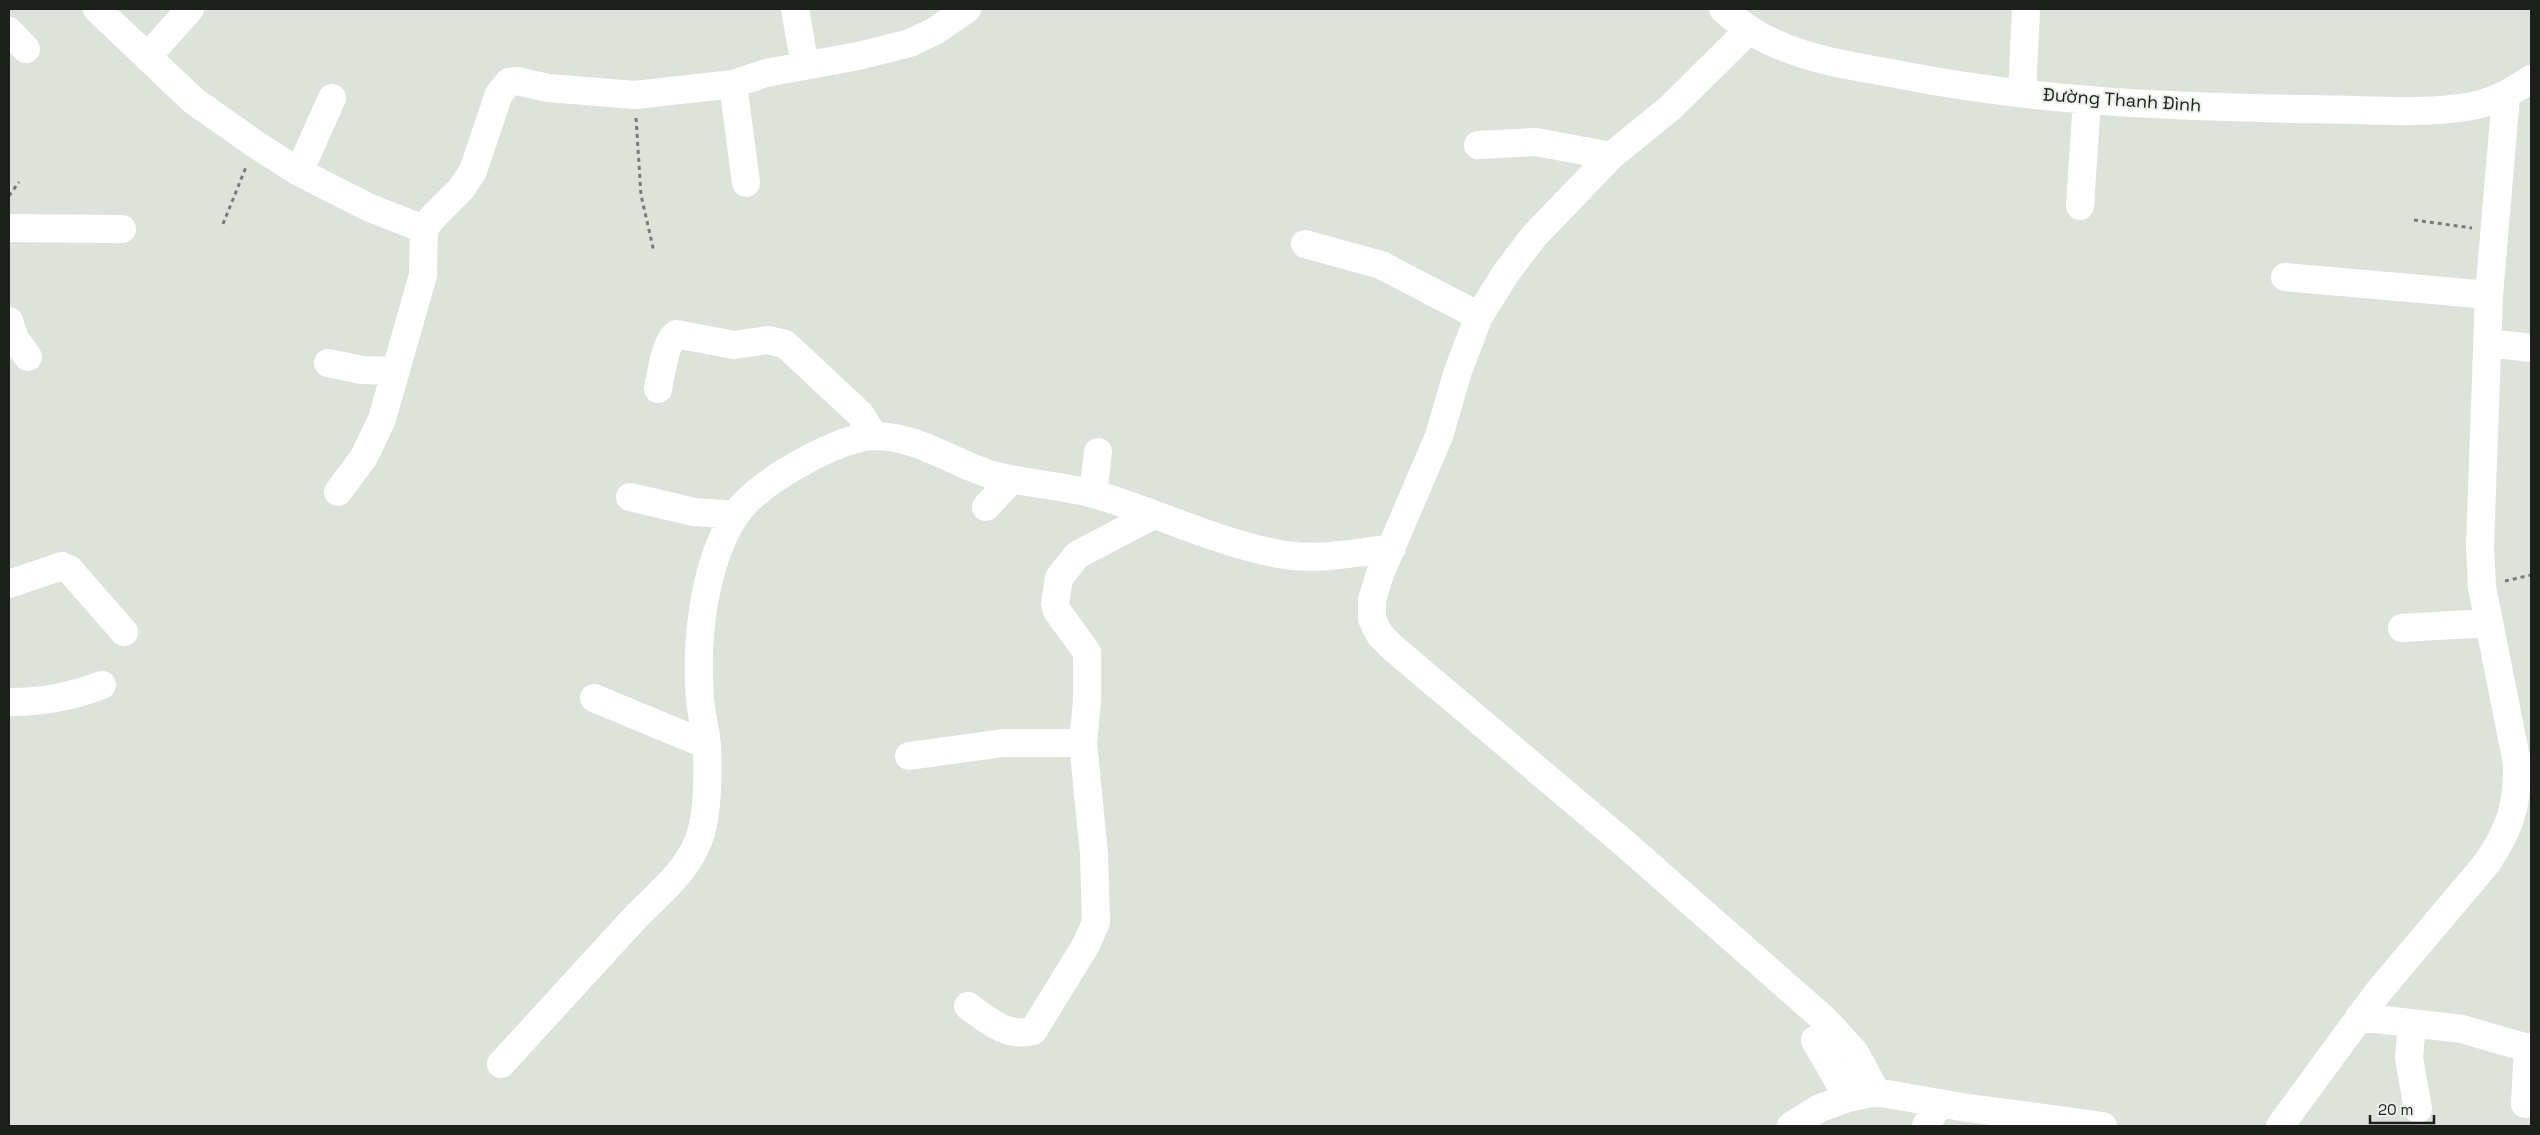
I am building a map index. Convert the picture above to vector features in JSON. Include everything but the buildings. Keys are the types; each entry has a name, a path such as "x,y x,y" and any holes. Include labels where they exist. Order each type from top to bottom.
{"street":[{"path":"97,9 194,101 255,144 299,172 370,208 424,229"},
{"path":"148,56 190,9"},
{"path":"795,9 805,66"},
{"path":"338,492 364,457 382,419 423,275 424,229 432,218 461,189 473,171 499,94 509,82 517,81 548,88 635,94 733,84 766,73 910,43 935,31 967,9"},
{"name":"Đường Thanh Đình","path":"1723,9 1748,31 1785,48 1824,60 1958,87 2087,100 2257,108 2433,110 2468,107 2506,96 2531,79"},
{"path":"2022,93 2026,9"},
{"path":"1748,31 1670,108 1611,156 1534,236 1506,273 1479,316 1458,371 1439,436 1372,600 1372,618 1380,635 1392,648 1624,843 1825,1020 1855,1053 1876,1092"},
{"path":"733,84 746,183"},
{"path":"2280,1126 2310,1088 2359,1017 2487,863 2501,843 2513,815 2524,761 2489,624 2482,587 2480,546 2490,295 2506,96"},
{"path":"299,172 332,98"},
{"path":"2080,206 2087,100"},
{"path":"1478,145 1536,142 1611,156"},
{"path":"9,228 122,229"},
{"path":"1305,244 1381,265 1479,316"},
{"path":"2285,277 2490,295"},
{"path":"9,321 15,339 28,357"},
{"path":"658,389 665,358 672,337 676,334 734,345 768,340 785,344 860,414 874,436"},
{"path":"2488,343 2531,348"},
{"path":"328,363 362,370 396,371"},
{"path":"630,498 694,512 728,514 788,470 828,449 874,436 914,443 982,472 1011,480 1094,494 1213,536 1280,554 1310,557 1392,548"},
{"path":"1094,494 1098,452"},
{"path":"986,507 1011,480"},
{"path":"501,1064 642,911 671,884 688,862 700,836 703,820 707,745 700,700 700,643 704,610 712,564 728,514 745,482"},
{"path":"968,1006 994,1025 1020,1034 1032,1031 1090,937 1096,922 1094,854 1083,743 1088,701 1087,652 1057,611 1055,604 1059,578 1077,555 1153,515"},
{"path":"9,584 62,566 69,569 124,632"},
{"path":"2402,628 2489,624"},
{"path":"9,702 44,701 68,697 102,685"},
{"path":"594,698 707,745"},
{"path":"908,756 1003,743 1083,743"},
{"path":"2359,1017 2462,1029 2530,1048 2525,1104"},
{"path":"2412,1023 2410,1058 2418,1109"},
{"path":"1815,1040 1848,1098"},
{"path":"1791,1126 1820,1108 1848,1098 1876,1092 1939,1103 2103,1126"},
{"path":"1926,1126 1939,1103"}],"path":[{"path":"635,94 641,195 654,252"},
{"path":"223,224 255,144"},
{"path":"9,196 18,182"},
{"path":"2414,220 2495,231"}]}
